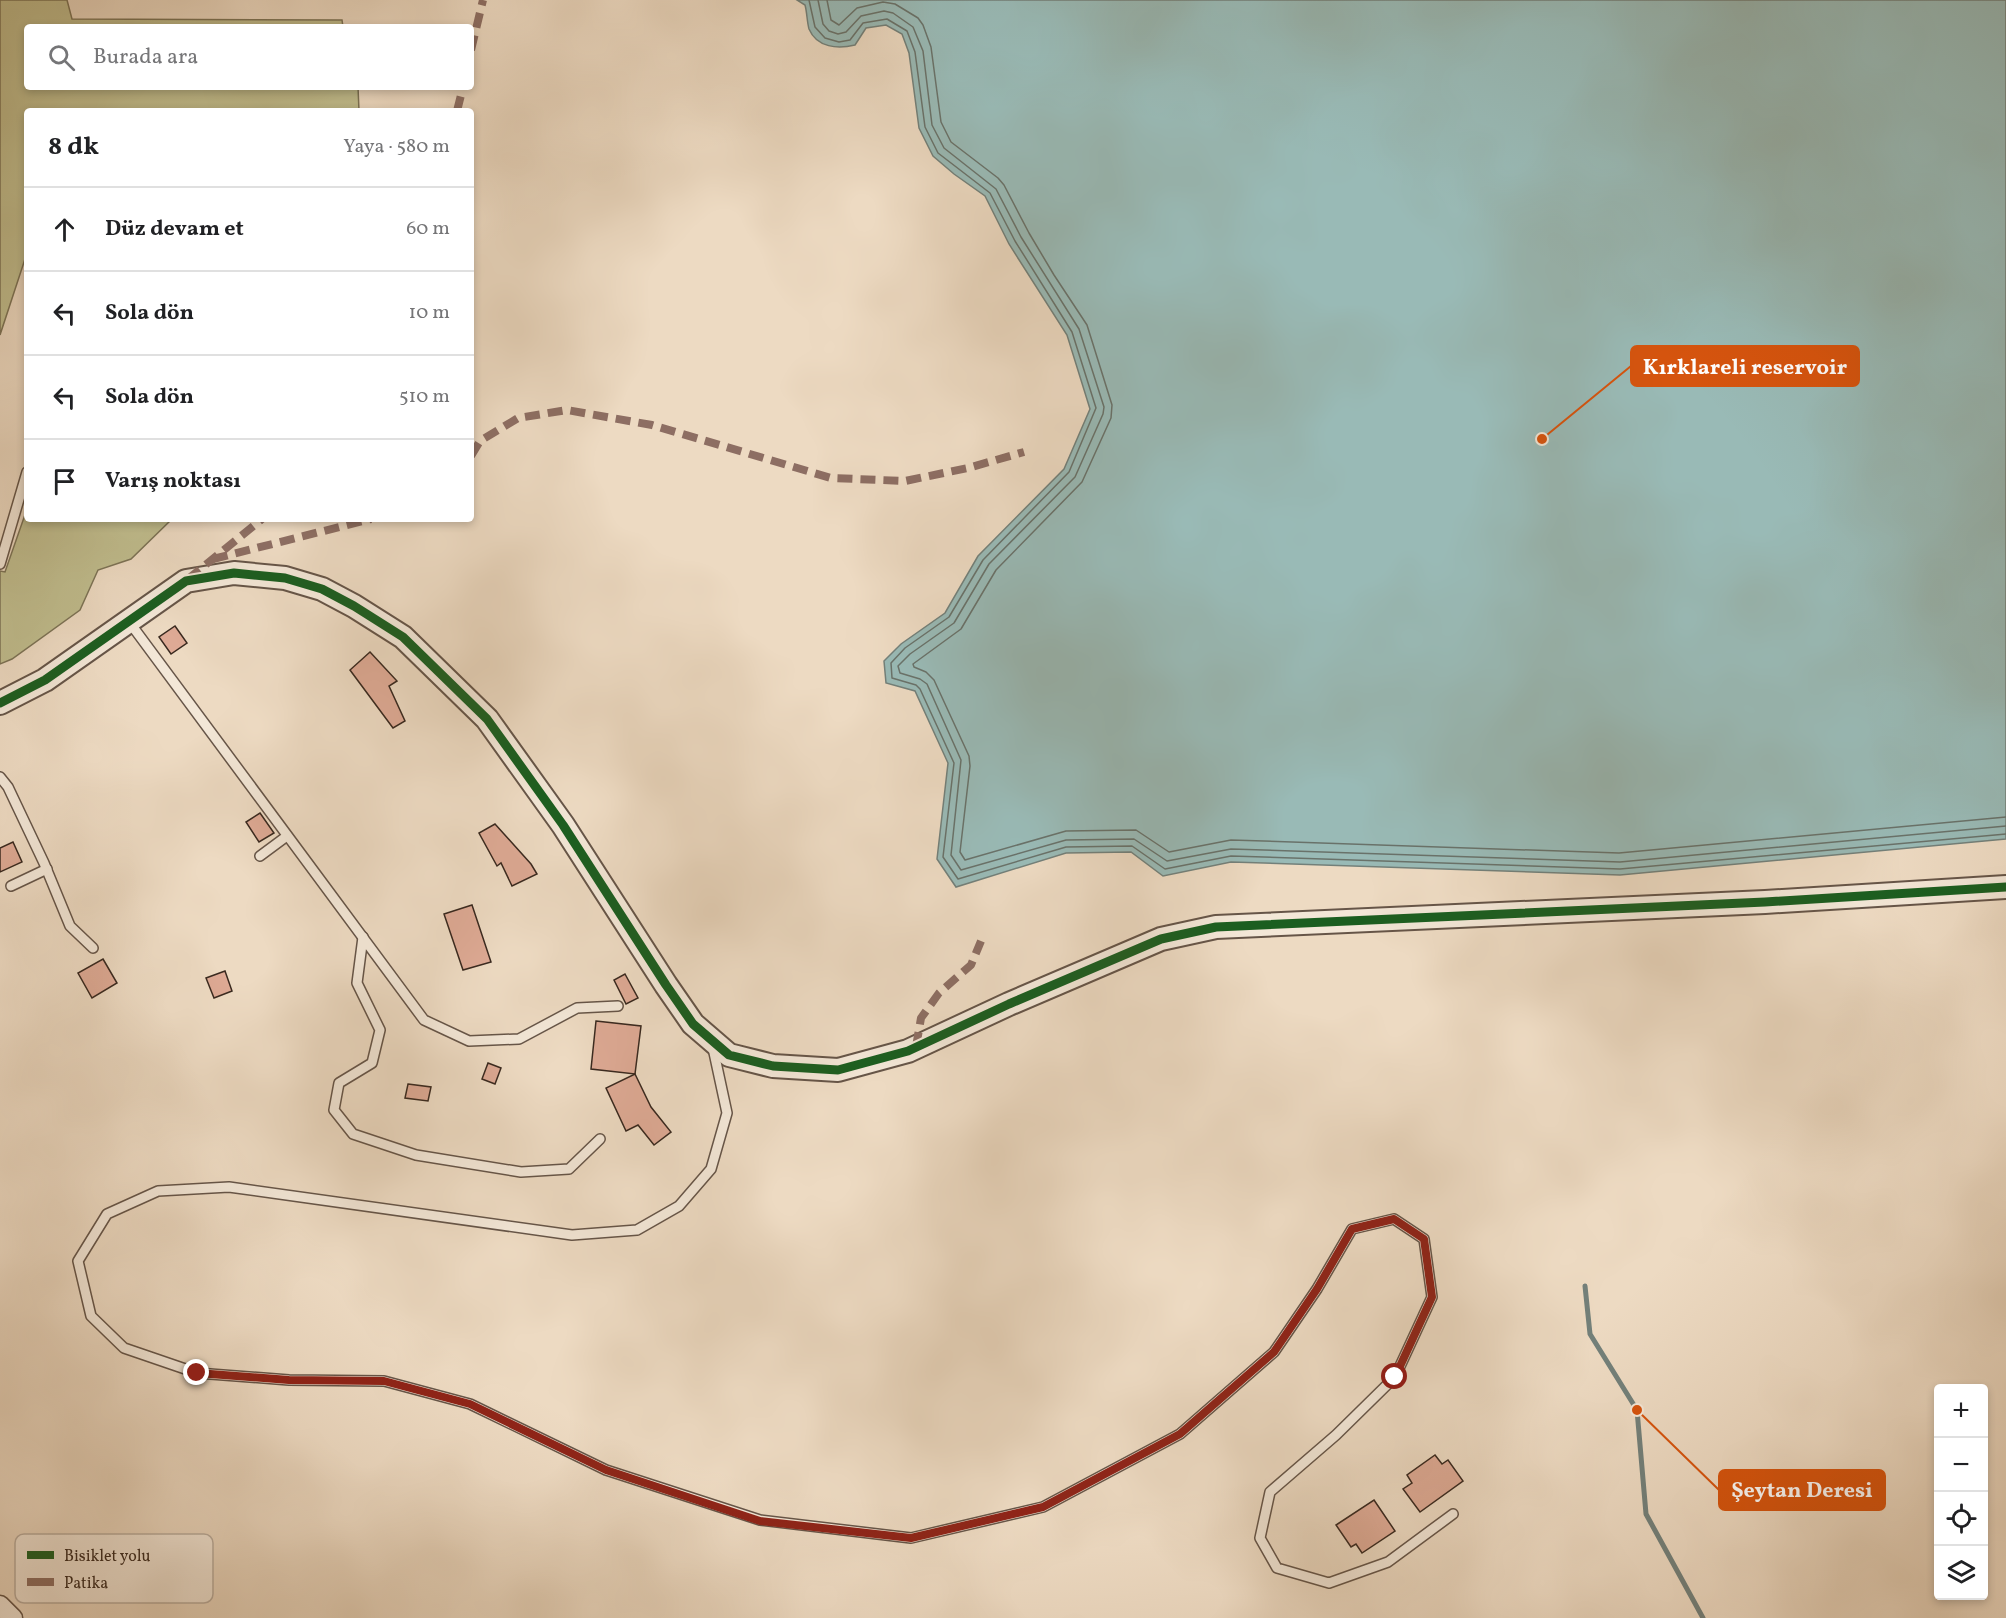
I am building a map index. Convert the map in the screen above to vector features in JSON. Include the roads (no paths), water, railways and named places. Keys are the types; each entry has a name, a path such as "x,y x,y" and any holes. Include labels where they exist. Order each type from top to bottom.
{"street":[{"path":"0,703 45,680 186,581 234,573 285,578 322,589 403,637 487,719 563,825 693,1024 729,1055 772,1066 838,1070 908,1051 1009,1004 1161,939 1216,927 1766,902 2006,887"},
{"path":"0,1605 13,1618"}],"lane":[{"path":"0,564 24,482"},
{"path":"128,621 424,1020 469,1041 519,1039 577,1008 618,1006"},
{"path":"0,777 8,787 47,869 70,926 93,948"},
{"path":"260,856 287,836"},
{"path":"11,886 47,869"},
{"path":"363,937 357,983 380,1030 372,1063 339,1083 334,1110 352,1134 416,1155 521,1172 569,1169 600,1139"},
{"path":"712,1040 727,1113 711,1168 679,1206 637,1230 572,1235 229,1187 158,1191 107,1215 78,1261 91,1316 124,1348 197,1373 289,1380 384,1381 470,1404 606,1470 760,1521 911,1538 1043,1507 1180,1434 1274,1352 1317,1289 1352,1229 1394,1219 1424,1239 1432,1297 1395,1377 1336,1435 1270,1492 1260,1538 1277,1568 1329,1583 1388,1562 1453,1514"}],"water":[{"path":"797,0 2006,0 2006,839 1620,875 1231,862 1163,876 1131,852 1066,853 956,887 937,859 948,763 915,691 886,683 884,661 901,644 945,613 978,556 1064,469 1090,409 1067,335 1009,244 985,196 933,156 919,128 909,53 902,34 886,25 866,28 855,45 829,46 817,40 813,35 809,29 805,5"}],"waterway":[{"path":"1585,1286 1590,1334 1637,1410 1646,1514 1703,1618"}],"place":[{"name":"Kırklareli reservoir","path":"1542,439"},
{"name":"Şeytan Deresi","path":"1637,1410"}]}
